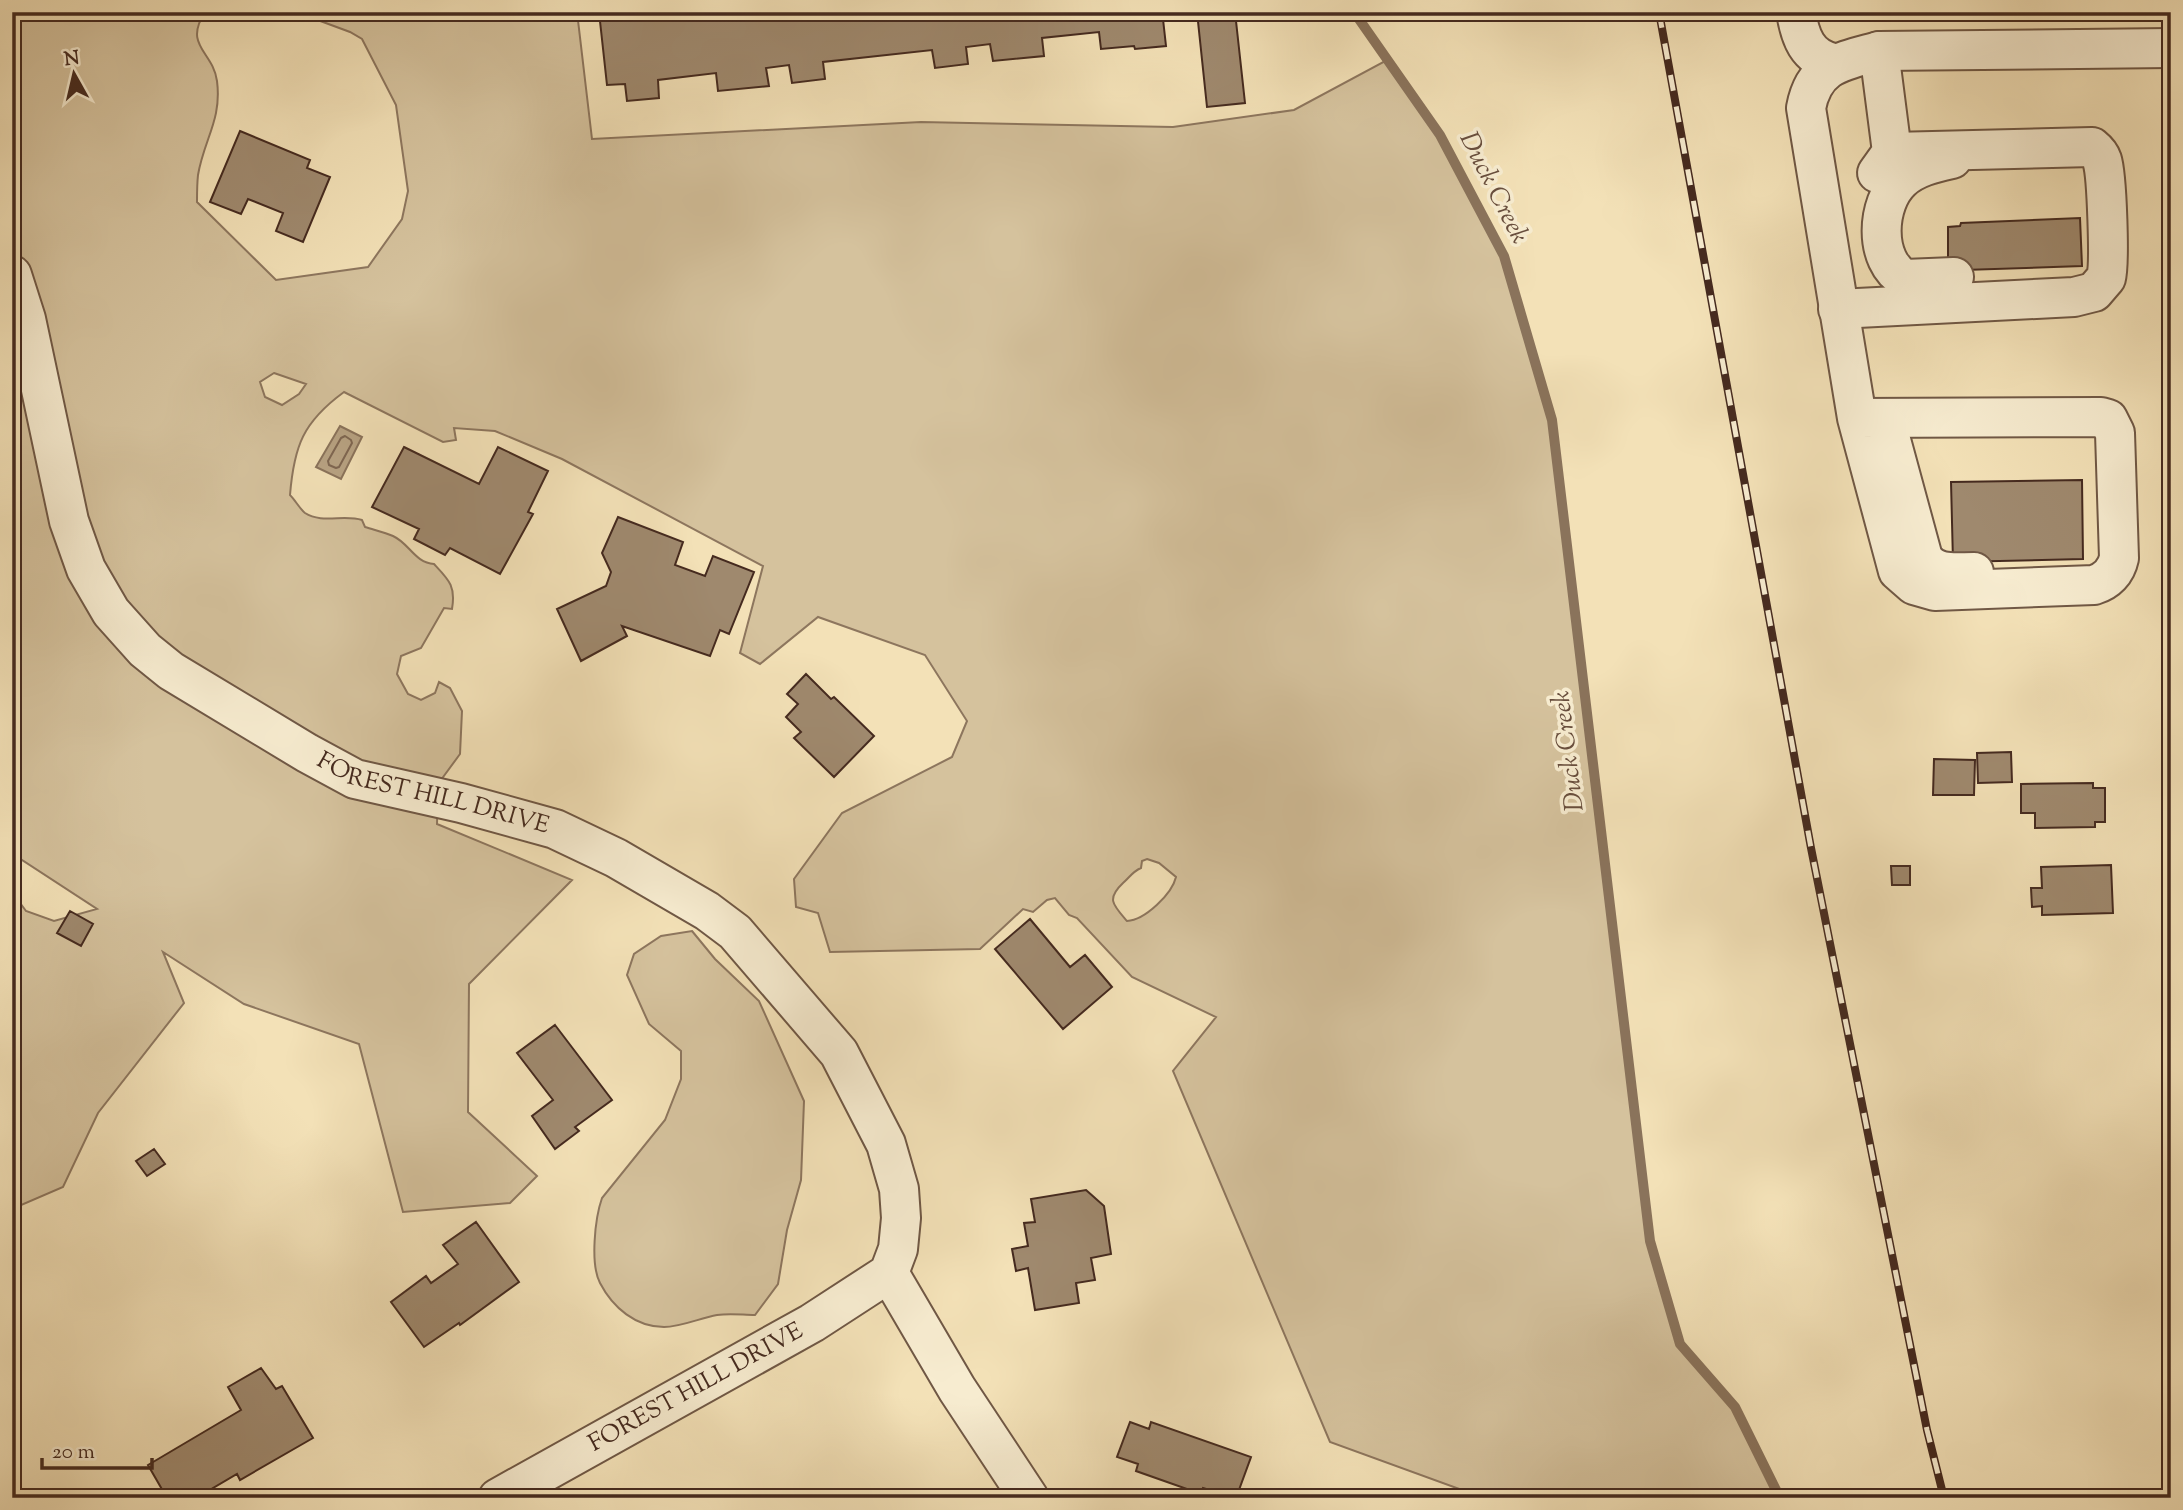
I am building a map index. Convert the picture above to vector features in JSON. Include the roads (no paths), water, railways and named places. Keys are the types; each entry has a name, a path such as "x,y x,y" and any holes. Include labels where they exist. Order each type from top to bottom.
{"street":[{"path":"1796,12 1804,43 1822,61 1833,63 1879,51 2171,48"},
{"path":"1879,51 1892,152 1867,190 1863,208 1867,257 1882,292 1893,304"},
{"path":"1833,63 1815,84 1806,108 1838,309 1871,418 1895,564 1903,577 1914,585 1935,590 2094,585 2113,572 2118,563 2119,551 2115,433 2108,419 1871,418"},
{"path":"1838,309 1893,304 2074,298 2089,294 2105,282 2108,272 2103,166 2096,150 2085,146 1892,152"},
{"path":"1995,149 1922,167 1899,182 1889,197 1883,222 1887,261 1905,279 2044,274 2056,279 2074,298"},
{"name":"FOREST HILL DRIVE","path":"12,275 26,319 69,521 86,569 111,612 145,650 171,671 355,779 461,803 555,829 616,858 707,911 735,932 839,1053 886,1144 899,1189 901,1218 898,1249 890,1273 812,1324 498,1498"},
{"path":"890,1273 957,1389 1029,1498"}],"water":[{"path":"340,426 362,437 341,479 316,467"}],"waterway":[{"name":"Duck Creek","path":"1354,12 1440,135 1504,256 1552,420 1650,1241 1680,1344 1735,1407 1780,1498"}],"railway":[{"path":"1659,12 1811,848 1927,1430 1944,1498"}]}
